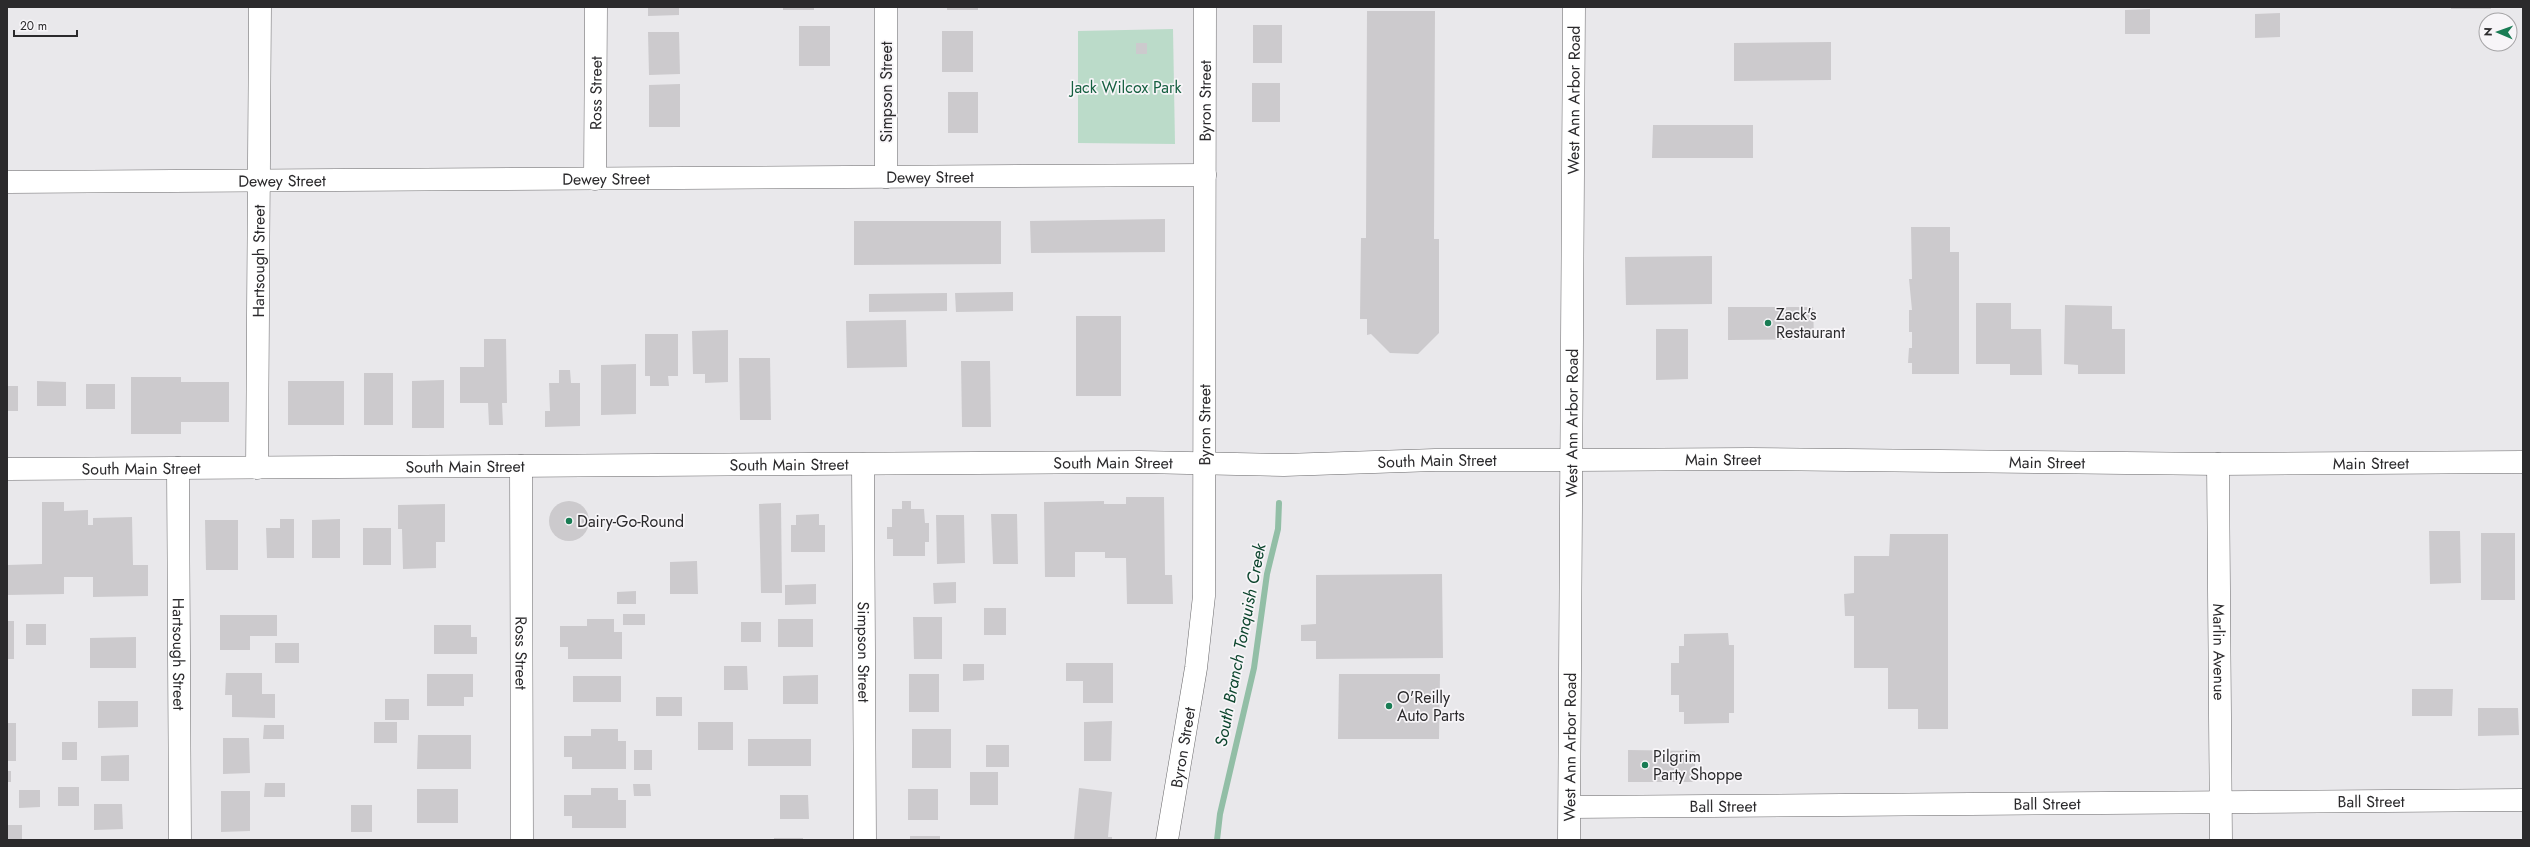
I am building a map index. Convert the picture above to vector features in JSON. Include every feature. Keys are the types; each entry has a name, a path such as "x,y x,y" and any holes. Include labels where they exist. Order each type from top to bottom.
{"street":[{"name":"Hartsough Street","path":"257,468 260,7"},
{"name":"Ross Street","path":"595,179 596,7"},
{"name":"Simpson Street","path":"886,7 886,177"},
{"name":"Byron Street","path":"1167,840 1196,668 1204,596 1205,7"},
{"name":"West Ann Arbor Road","path":"1569,840 1570,460 1574,7"},
{"name":"Dewey Street","path":"7,182 1205,175"},
{"name":"Main Street","path":"1570,460 1750,459 2218,464 2523,462"},
{"name":"South Main Street","path":"7,469 863,464 1205,463 1284,465 1570,460"},
{"name":"Simpson Street","path":"863,464 865,840"},
{"name":"Marlin Avenue","path":"2218,464 2222,803 2221,840"},
{"name":"Ross Street","path":"521,466 522,840"},
{"name":"Hartsough Street","path":"178,468 180,840"},
{"name":"Ball Street","path":"1570,807 2523,800"}],"green space":[{"name":"Jack Wilcox Park","path":"1173,29 1175,144 1078,143 1078,31"}],"building":[{"path":"648,7 679,7 679,15 648,16"},
{"path":"783,7 814,7 814,10 783,10"},
{"path":"947,7 978,7 978,10 947,10"},
{"path":"2451,7 2491,7 2491,9 2451,9"},
{"path":"2150,9 2150,34 2125,34 2125,10"},
{"path":"1367,11 1435,11 1434,239 1439,239 1439,333 1418,354 1390,353 1371,334 1367,335 1367,319 1360,319 1361,238 1366,238"},
{"path":"2280,13 2280,37 2255,38 2255,14"},
{"path":"1253,25 1282,25 1282,63 1253,63"},
{"path":"799,26 830,26 830,66 799,66"},
{"path":"942,31 973,31 973,72 942,72"},
{"path":"648,32 679,32 680,74 649,75"},
{"path":"1831,42 1831,80 1734,81 1734,43"},
{"path":"1136,43 1147,43 1147,54 1136,54"},
{"path":"1252,83 1280,83 1280,122 1252,122"},
{"path":"680,84 680,127 649,127 649,85"},
{"path":"948,92 978,92 978,133 948,133"},
{"path":"1653,125 1753,125 1753,158 1652,158"},
{"path":"1165,219 1165,252 1031,253 1030,221"},
{"path":"854,221 1001,221 1001,264 854,265"},
{"path":"1911,227 1950,227 1950,252 1959,252 1959,374 1912,374 1912,363 1908,363 1909,348 1912,348 1912,332 1909,332 1909,310 1912,310 1909,279 1912,279"},
{"path":"1712,256 1712,304 1626,305 1625,257"},
{"path":"1013,292 1013,311 956,312 955,293"},
{"path":"947,293 947,311 869,312 869,294"},
{"path":"1976,303 2011,303 2011,329 2041,329 2042,375 2010,375 2010,364 1976,364"},
{"path":"2065,305 2112,306 2112,329 2125,329 2125,374 2078,374 2078,365 2064,364"},
{"path":"1728,307 1813,307 1814,339 1728,340"},
{"path":"1076,316 1121,316 1121,396 1076,396"},
{"path":"906,320 907,367 847,368 846,321"},
{"path":"1656,329 1688,329 1688,379 1656,380"},
{"path":"728,330 728,382 705,383 705,374 693,374 692,331"},
{"path":"645,334 678,334 678,376 668,376 669,386 650,386 650,376 645,376"},
{"path":"484,339 506,339 507,403 502,403 503,425 489,425 488,403 460,403 460,367 484,367"},
{"path":"739,358 770,358 771,420 740,420"},
{"path":"961,361 990,361 991,427 962,427"},
{"path":"636,364 636,414 601,415 601,365"},
{"path":"559,370 570,370 571,383 580,383 580,426 545,427 545,411 550,411 549,383 559,383"},
{"path":"364,373 393,373 393,425 364,425"},
{"path":"131,377 181,377 181,382 229,382 229,422 181,422 181,434 131,434"},
{"path":"444,380 444,428 412,428 412,381"},
{"path":"37,381 66,382 66,406 37,406"},
{"path":"288,381 344,381 344,425 288,425"},
{"path":"86,384 115,384 115,409 86,409"},
{"path":"7,386 18,386 18,411 7,411"},
{"path":"1126,497 1164,497 1165,575 1172,575 1173,604 1127,604 1126,558 1105,558 1105,552 1075,552 1075,577 1045,577 1044,502 1104,501 1104,504 1126,504"},
{"path":"573,501 580,504 586,510 589,521 588,529 580,538 573,541 565,541 558,538 550,529 549,517 552,510 561,502"},
{"path":"902,501 911,501 911,509 924,509 925,523 929,523 929,542 925,542 925,556 893,556 893,539 887,539 887,527 892,527 892,509 902,509"},
{"path":"42,502 64,502 64,511 88,510 88,525 93,525 93,518 132,517 133,565 148,565 148,596 93,597 93,577 64,577 64,594 7,595 7,565 42,564"},
{"path":"781,503 782,593 761,593 759,504"},
{"path":"445,504 445,542 436,542 436,568 403,569 402,529 398,529 398,505"},
{"path":"819,514 819,525 825,525 825,552 791,552 791,525 796,525 796,515"},
{"path":"991,514 1017,514 1018,564 993,564"},
{"path":"936,515 964,515 965,563 937,564"},
{"path":"280,519 294,519 294,558 267,558 266,528 280,528"},
{"path":"340,519 340,558 312,558 312,520"},
{"path":"205,520 238,520 238,570 206,570"},
{"path":"363,528 391,528 391,565 363,565"},
{"path":"2429,531 2460,531 2461,583 2430,584"},
{"path":"2481,533 2515,533 2515,600 2481,600"},
{"path":"1890,534 1948,534 1948,729 1918,729 1918,709 1888,709 1888,668 1854,668 1854,616 1845,616 1844,594 1854,593 1854,556 1889,556"},
{"path":"697,561 698,594 670,594 670,562"},
{"path":"1442,574 1443,658 1316,659 1316,641 1301,641 1301,625 1316,624 1316,575"},
{"path":"956,582 956,603 934,604 933,583"},
{"path":"816,584 816,604 785,605 785,585"},
{"path":"636,591 636,604 617,604 617,592"},
{"path":"984,608 1006,608 1006,635 984,635"},
{"path":"623,614 645,614 645,625 623,625"},
{"path":"220,615 277,615 277,636 250,636 250,650 220,650"},
{"path":"913,617 942,617 942,659 914,659"},
{"path":"587,619 614,619 614,632 622,632 622,659 568,659 568,647 560,647 560,626 587,626"},
{"path":"778,619 813,619 813,647 778,647"},
{"path":"7,621 14,621 14,659 7,659"},
{"path":"741,622 761,622 761,642 741,642"},
{"path":"26,624 46,624 46,645 26,645"},
{"path":"434,625 471,625 471,637 477,637 477,654 434,654"},
{"path":"1728,633 1729,645 1734,645 1734,713 1729,713 1729,723 1684,724 1684,712 1679,712 1679,695 1671,695 1671,663 1679,663 1679,646 1684,646 1684,634"},
{"path":"136,637 136,668 90,668 90,638"},
{"path":"275,643 299,643 299,663 275,663"},
{"path":"1066,663 1113,663 1113,703 1083,703 1083,681 1066,681"},
{"path":"963,664 984,664 984,680 963,681"},
{"path":"724,666 747,666 748,690 724,690"},
{"path":"226,673 262,673 262,694 275,694 275,718 232,717 232,695 225,695"},
{"path":"427,674 473,674 473,697 464,697 464,706 427,706"},
{"path":"909,674 939,674 939,712 909,712"},
{"name":"O'Reilly Auto Parts","path":"1339,674 1440,674 1439,739 1338,739"},
{"path":"818,675 818,704 783,704 783,676"},
{"path":"573,676 621,676 621,702 573,702"},
{"path":"2412,689 2453,689 2452,716 2412,716"},
{"path":"656,697 682,697 682,716 656,716"},
{"path":"385,699 409,699 409,720 385,720"},
{"path":"98,701 138,701 138,727 98,728"},
{"path":"2478,708 2518,708 2519,735 2478,736"},
{"path":"1112,721 1111,761 1084,761 1084,722"},
{"path":"374,722 397,722 397,743 374,743"},
{"path":"698,722 733,722 733,750 698,750"},
{"path":"7,723 16,723 16,761 7,761"},
{"path":"264,725 284,725 284,739 263,739"},
{"path":"591,729 618,729 618,741 626,741 626,769 572,769 572,757 564,757 564,736 591,736"},
{"path":"912,729 951,729 951,768 912,768"},
{"path":"418,735 471,735 471,769 417,769"},
{"path":"223,738 249,738 250,773 223,774"},
{"path":"748,739 811,739 811,766 748,766"},
{"path":"62,742 77,742 77,760 62,760"},
{"path":"986,745 1009,745 1009,767 986,767"},
{"path":"634,750 652,750 652,770 634,770"},
{"path":"1628,750 1695,751 1695,782 1628,782"},
{"path":"129,755 129,781 101,781 101,756"},
{"path":"7,771 11,771 11,782 7,782"},
{"path":"970,772 998,772 998,805 970,805"},
{"path":"265,783 285,783 285,797 264,797"},
{"path":"633,784 650,784 651,796 634,796"},
{"path":"58,787 79,787 79,806 58,806"},
{"path":"591,788 618,788 618,800 626,800 626,828 572,828 572,816 564,816 564,795 591,795"},
{"path":"1079,788 1112,792 1108,837 1112,837 1112,840 1074,840"},
{"path":"417,789 458,789 458,823 417,823"},
{"path":"908,789 938,789 938,820 908,820"},
{"path":"19,790 40,790 40,807 19,808"},
{"path":"221,791 250,791 250,831 221,832"},
{"path":"780,795 808,795 809,819 780,819"},
{"path":"94,804 122,804 123,829 94,830"},
{"path":"351,805 372,805 372,832 351,832"},
{"path":"7,814 8,825 22,825 22,840 7,840"},
{"path":"910,836 940,836 940,840 910,840"},
{"path":"774,838 803,838 803,840 774,840"}],"waterway":[{"name":"South Branch Tonquish Creek","path":"1217,840 1220,814 1254,668 1267,574 1278,529 1279,503"}],"place":[{"name":"Zack's Restaurant","path":"1768,323"},
{"name":"Dairy-Go-Round","path":"569,521"},
{"name":"O'Reilly Auto Parts","path":"1389,706"},
{"name":"Pilgrim Party Shoppe","path":"1645,765"}]}
